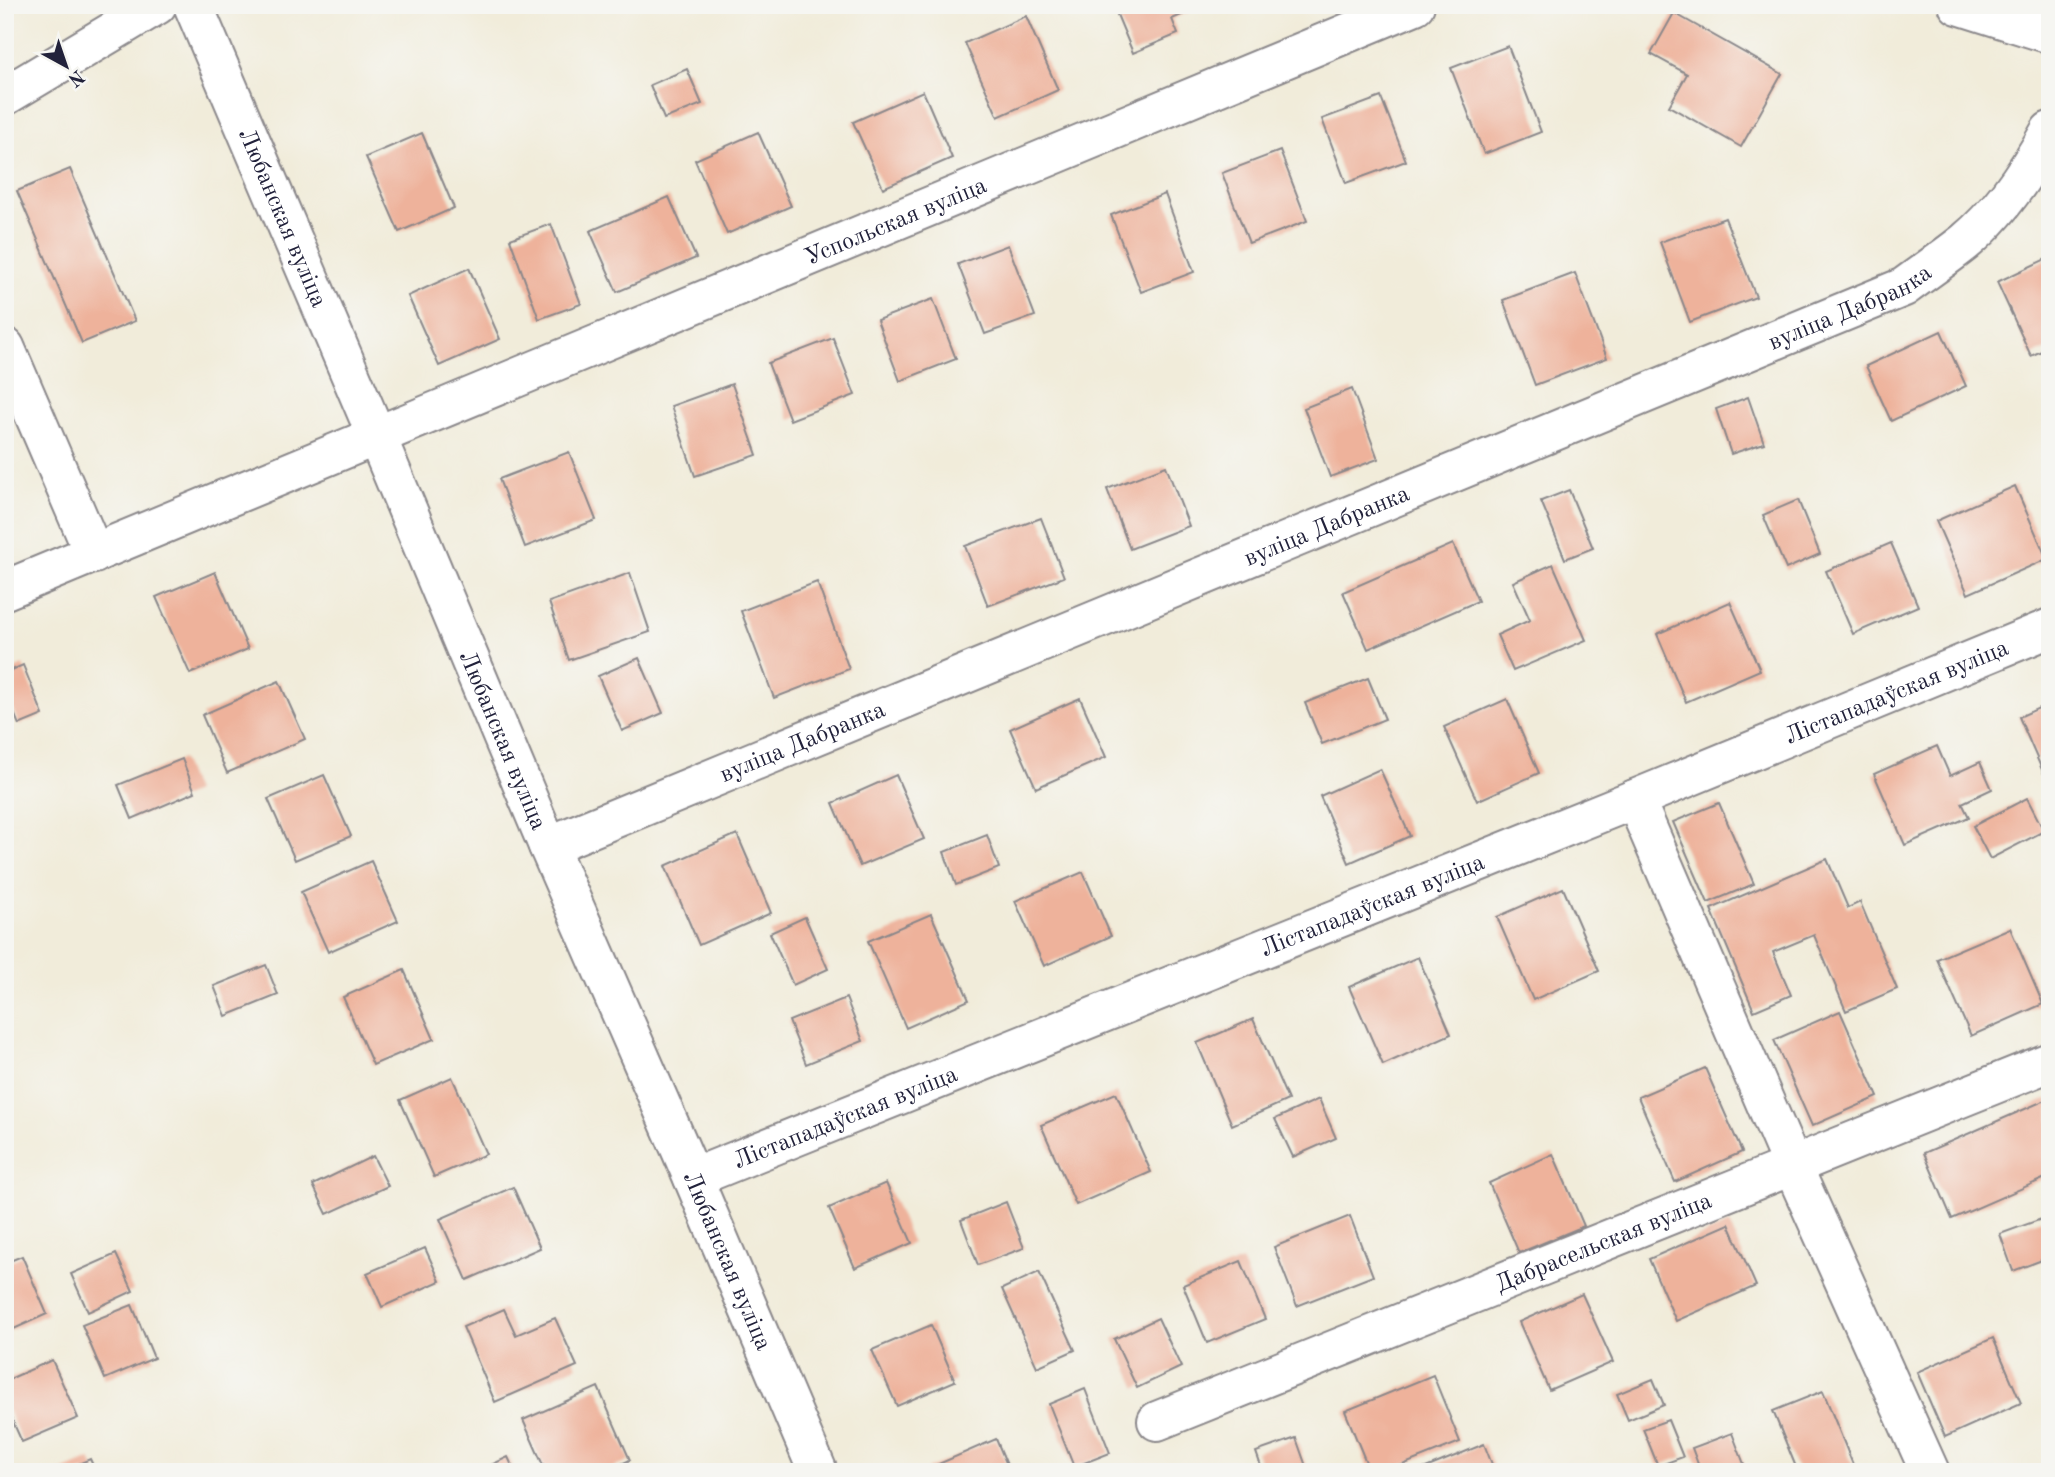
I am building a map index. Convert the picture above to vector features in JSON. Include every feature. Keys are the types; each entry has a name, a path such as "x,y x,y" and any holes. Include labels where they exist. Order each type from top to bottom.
{"street":[{"path":"5,96 157,5"},
{"name":"Любанская вуліца","path":"193,5 548,846 694,1178 818,1472"},
{"name":"Успольская вуліца","path":"5,590 1415,5"},
{"path":"1958,5 2050,34"},
{"name":"вуліца Дабранка","path":"548,846 1904,287 1966,241 2004,202 2039,152 2050,131"},
{"path":"5,347 94,554"},
{"name":"Лістападаўская вуліца","path":"694,1178 1634,799 2050,628"},
{"path":"1634,799 1792,1165 1930,1472"},
{"name":"Дабрасельская вуліца","path":"1157,1421 2050,1062"}],"building":[{"path":"1113,5 1197,5 1198,8 1172,19 1178,34 1133,53"},
{"path":"1674,13 1782,74 1741,147 1669,106 1687,74 1651,54"},
{"path":"1026,16 1058,90 998,117 965,43"},
{"path":"1508,46 1541,132 1484,154 1451,68"},
{"path":"687,69 702,104 664,119 650,85"},
{"path":"923,91 952,158 883,188 853,122"},
{"path":"1381,97 1406,161 1346,183 1322,119"},
{"path":"758,132 791,206 727,234 695,160"},
{"path":"422,133 454,208 399,232 366,157"},
{"path":"1280,151 1307,221 1249,243 1222,173"},
{"path":"70,169 135,321 82,343 17,191"},
{"path":"1165,194 1194,272 1141,292 1111,215"},
{"path":"669,197 696,258 617,292 590,231"},
{"path":"1725,218 1756,297 1690,322 1660,242"},
{"path":"551,224 581,304 539,319 510,239"},
{"path":"1008,245 1035,316 985,334 958,264"},
{"path":"2050,257 2050,347 2031,356 1997,282"},
{"path":"469,268 500,339 439,366 408,296"},
{"path":"1575,273 1607,358 1535,385 1503,300"},
{"path":"933,299 956,359 900,381 877,320"},
{"path":"1941,331 1966,386 1891,421 1866,366"},
{"path":"833,338 855,395 790,420 768,363"},
{"path":"732,384 757,455 695,476 671,406"},
{"path":"1352,389 1378,459 1330,477 1304,408"},
{"path":"1748,397 1764,443 1731,454 1716,409"},
{"path":"569,452 596,520 525,547 499,479"},
{"path":"1166,466 1189,526 1130,549 1107,489"},
{"path":"2015,486 2047,559 1968,594 1936,521"},
{"path":"1569,490 1593,548 1565,559 1541,501"},
{"path":"1798,500 1820,554 1786,569 1763,515"},
{"path":"1041,518 1064,577 988,606 965,546"},
{"path":"1891,543 1918,606 1853,634 1826,571"},
{"path":"1453,544 1478,601 1368,649 1343,592"},
{"path":"1553,564 1586,640 1513,671 1497,635 1530,620 1513,582"},
{"path":"215,572 248,649 190,674 156,597"},
{"path":"630,573 650,632 569,660 549,602"},
{"path":"817,582 849,669 774,698 741,611"},
{"path":"1730,602 1760,670 1686,702 1657,634"},
{"path":"639,658 663,713 622,731 598,676"},
{"path":"23,665 43,715 19,725 5,690 5,673"},
{"path":"1368,678 1385,719 1322,744 1305,703"},
{"path":"279,681 305,739 227,773 202,715"},
{"path":"1080,698 1106,757 1036,788 1010,729"},
{"path":"1507,699 1539,773 1477,801 1444,727"},
{"path":"2050,703 2050,779 2047,781 2019,717"},
{"path":"1937,746 1950,776 1980,762 1992,789 1962,803 1969,817 1905,845 1874,774"},
{"path":"182,759 195,792 132,819 118,785"},
{"path":"1380,769 1410,836 1349,863 1320,796"},
{"path":"324,775 351,836 295,860 268,799"},
{"path":"896,775 924,839 860,866 833,803"},
{"path":"2027,798 2044,831 1990,859 1973,826"},
{"path":"1719,803 1754,884 1708,903 1673,822"},
{"path":"737,834 771,913 699,945 665,866"},
{"path":"987,835 999,868 956,885 944,852"},
{"path":"1827,859 1848,908 1860,902 1897,989 1846,1011 1814,935 1773,952 1791,995 1754,1011 1711,909"},
{"path":"371,861 398,921 328,952 301,892"},
{"path":"1083,872 1111,936 1044,966 1015,901"},
{"path":"1563,888 1599,971 1533,1000 1497,917"},
{"path":"931,914 969,1000 906,1028 868,941"},
{"path":"805,917 828,969 793,985 770,933"},
{"path":"2010,928 2043,1004 1971,1036 1937,959"},
{"path":"1418,957 1451,1034 1383,1065 1349,987"},
{"path":"266,965 278,995 226,1016 214,986"},
{"path":"404,970 434,1039 373,1065 343,997"},
{"path":"846,998 863,1041 806,1064 789,1021"},
{"path":"1840,1011 1878,1097 1812,1126 1774,1040"},
{"path":"1253,1019 1288,1100 1232,1125 1197,1043"},
{"path":"1705,1068 1742,1152 1675,1182 1638,1097"},
{"path":"452,1077 486,1154 434,1177 400,1100"},
{"path":"1116,1093 1151,1172 1076,1205 1041,1125"},
{"path":"1319,1099 1336,1138 1293,1157 1275,1119"},
{"path":"2048,1099 2050,1176 1952,1219 1924,1153"},
{"path":"1553,1154 1584,1226 1519,1253 1489,1183"},
{"path":"373,1156 388,1186 327,1214 313,1185"},
{"path":"886,1183 912,1243 855,1268 829,1208"},
{"path":"513,1187 540,1248 467,1280 440,1219"},
{"path":"1006,1202 1024,1248 978,1265 961,1220"},
{"path":"1350,1216 1373,1276 1297,1306 1274,1247"},
{"path":"2047,1217 2050,1223 2050,1257 2013,1271 2000,1234"},
{"path":"1729,1224 1756,1286 1676,1321 1649,1259"},
{"path":"425,1248 440,1281 382,1307 367,1273"},
{"path":"116,1254 133,1291 88,1312 71,1274"},
{"path":"22,1256 47,1314 5,1333 5,1263"},
{"path":"1241,1261 1265,1319 1207,1343 1183,1285"},
{"path":"1039,1272 1075,1350 1037,1367 1002,1289"},
{"path":"1582,1294 1613,1362 1549,1390 1519,1322"},
{"path":"132,1305 154,1358 105,1379 82,1325"},
{"path":"504,1309 516,1335 555,1318 577,1366 495,1402 463,1327"},
{"path":"1158,1318 1181,1367 1137,1388 1114,1339"},
{"path":"931,1325 955,1381 897,1406 872,1350"},
{"path":"1993,1338 2021,1403 1945,1437 1917,1372"},
{"path":"52,1360 78,1418 22,1442 5,1404 5,1381"},
{"path":"1433,1375 1460,1442 1385,1472 1370,1472 1345,1411"},
{"path":"1653,1379 1664,1405 1628,1420 1617,1394"},
{"path":"598,1387 630,1460 604,1472 546,1472 523,1420"},
{"path":"1085,1389 1110,1453 1074,1467 1049,1404"},
{"path":"1823,1391 1856,1472 1798,1472 1773,1411"},
{"path":"1668,1420 1683,1457 1658,1466 1643,1429"},
{"path":"1732,1433 1747,1472 1701,1472 1692,1448"},
{"path":"1296,1438 1308,1472 1263,1472 1256,1452"},
{"path":"996,1439 1010,1472 928,1472 927,1469"},
{"path":"1484,1444 1495,1472 1416,1472"},
{"path":"508,1457 515,1472 476,1472"},
{"path":"90,1459 96,1472 60,1472"}]}
